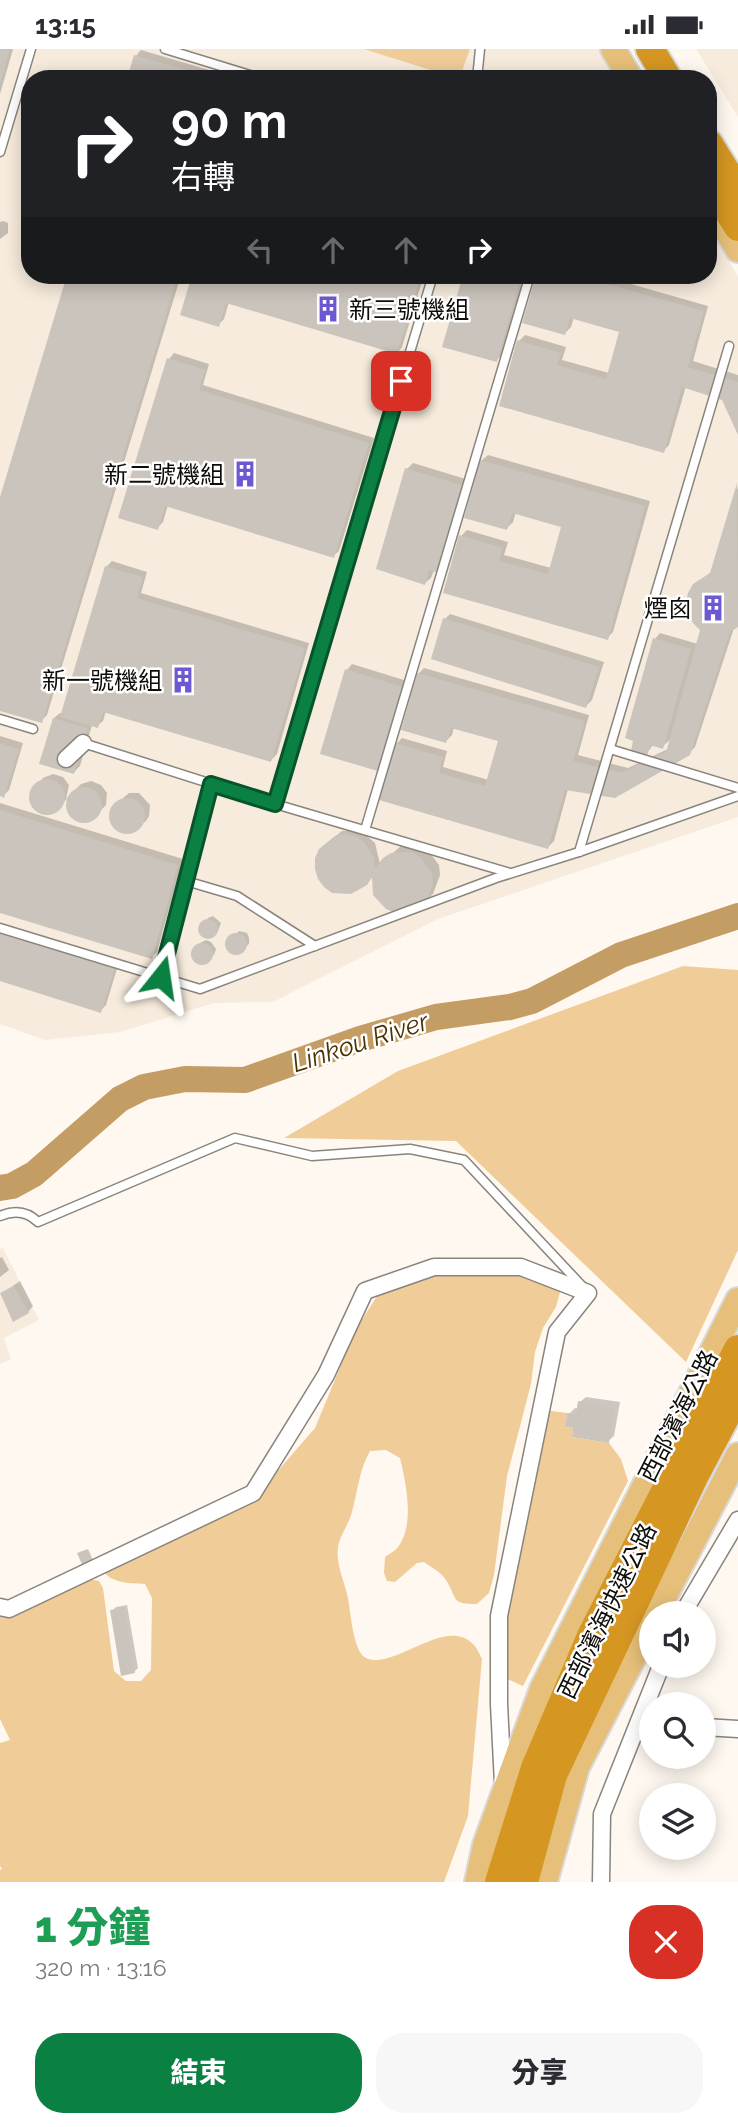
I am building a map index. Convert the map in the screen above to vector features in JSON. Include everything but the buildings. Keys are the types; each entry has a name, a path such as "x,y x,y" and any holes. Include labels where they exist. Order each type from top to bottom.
{"highway":[{"path":"627,49 640,70"},
{"path":"650,49 663,70"},
{"path":"717,157 738,191"},
{"path":"717,193 738,227"},
{"name":"西部濱海快速公路","path":"499,1882 535,1768 591,1636 738,1349"},
{"name":"西部濱海快速公路","path":"524,1882 553,1775 694,1477 738,1393"}],"main road":[{"path":"613,49 626,70"},
{"path":"660,49 673,70"},
{"path":"717,139 738,173"},
{"path":"717,216 738,250"},
{"name":"西部濱海公路","path":"477,1882 485,1845 542,1689 738,1300"},
{"path":"662,1601 738,1455"},
{"path":"545,1882 577,1767 639,1647"}],"street":[{"path":"66,759 83,743"},
{"path":"0,1607 9,1609 253,1493 326,1375 365,1291 434,1266 521,1266 588,1293 557,1332 499,1616 499,1704 504,1792"},
{"path":"690,1601 738,1520"},
{"path":"601,1882 602,1814 656,1678"},
{"path":"716,1728 738,1729"}],"lane":[{"path":"25,70 31,49"},
{"path":"165,49 234,70"},
{"path":"478,70 480,49"},
{"path":"0,152 21,82"},
{"path":"275,804 430,284"},
{"path":"365,830 527,284"},
{"path":"579,852 729,346"},
{"path":"0,719 33,729"},
{"path":"83,743 275,804 510,873"},
{"path":"610,749 738,788"},
{"path":"161,977 211,784"},
{"path":"0,928 200,989 510,873 579,852 738,796"},
{"path":"186,881 237,896 315,946"},
{"path":"0,1216 13,1211 32,1216 38,1222 235,1138 312,1156 410,1149 464,1160 588,1293"}],"shaded area":[{"path":"0,49 602,49 615,70 21,70 21,284 717,284 717,241 738,276 738,817 438,919 273,1002 214,1003 120,1032 45,1040 0,1024"},
{"path":"364,49 470,49 462,70 430,70"},
{"path":"696,49 738,49 738,117 717,83 717,70 709,70"},
{"path":"683,966 738,970 738,1250 686,1362 456,1141 284,1138 398,1071"},
{"path":"3,1248 39,1320 4,1338 11,1359 0,1364 0,1249"},
{"path":"509,1267 558,1284 560,1292 535,1352 531,1384 507,1476 494,1575 489,1593 477,1604 462,1603 456,1599 444,1577 424,1562 417,1563 395,1582 387,1581 384,1573 385,1557 397,1548 403,1538 408,1504 400,1458 386,1450 370,1451 366,1458 351,1516 338,1547 339,1565 355,1640 368,1659 380,1660 450,1636 463,1637 474,1645 482,1659 468,1816 444,1882 0,1882 0,1743 10,1740 0,1719 0,1606 83,1578 99,1581 103,1588 114,1671 126,1681 141,1681 151,1670 152,1598 145,1584 117,1581 103,1571 256,1496 315,1428 356,1329 381,1290 417,1275"},
{"path":"545,1413 567,1413 565,1427 573,1428 572,1437 609,1443 621,1459 628,1481 523,1686 505,1678 500,1636"}],"waterway":[{"name":"Linkou River","path":"0,1188 12,1186 34,1174 120,1099 144,1087 185,1079 245,1080 360,1039 436,1017 510,1007 532,1001 621,955 738,916"}],"place":[{"name":"新三號機組","path":"328,309"},
{"name":"新二號機組","path":"245,474"},
{"name":"煙囪","path":"713,608"},
{"name":"新一號機組","path":"183,680"}],"route":[{"path":"161,977 211,784 275,804 401,381"}]}
